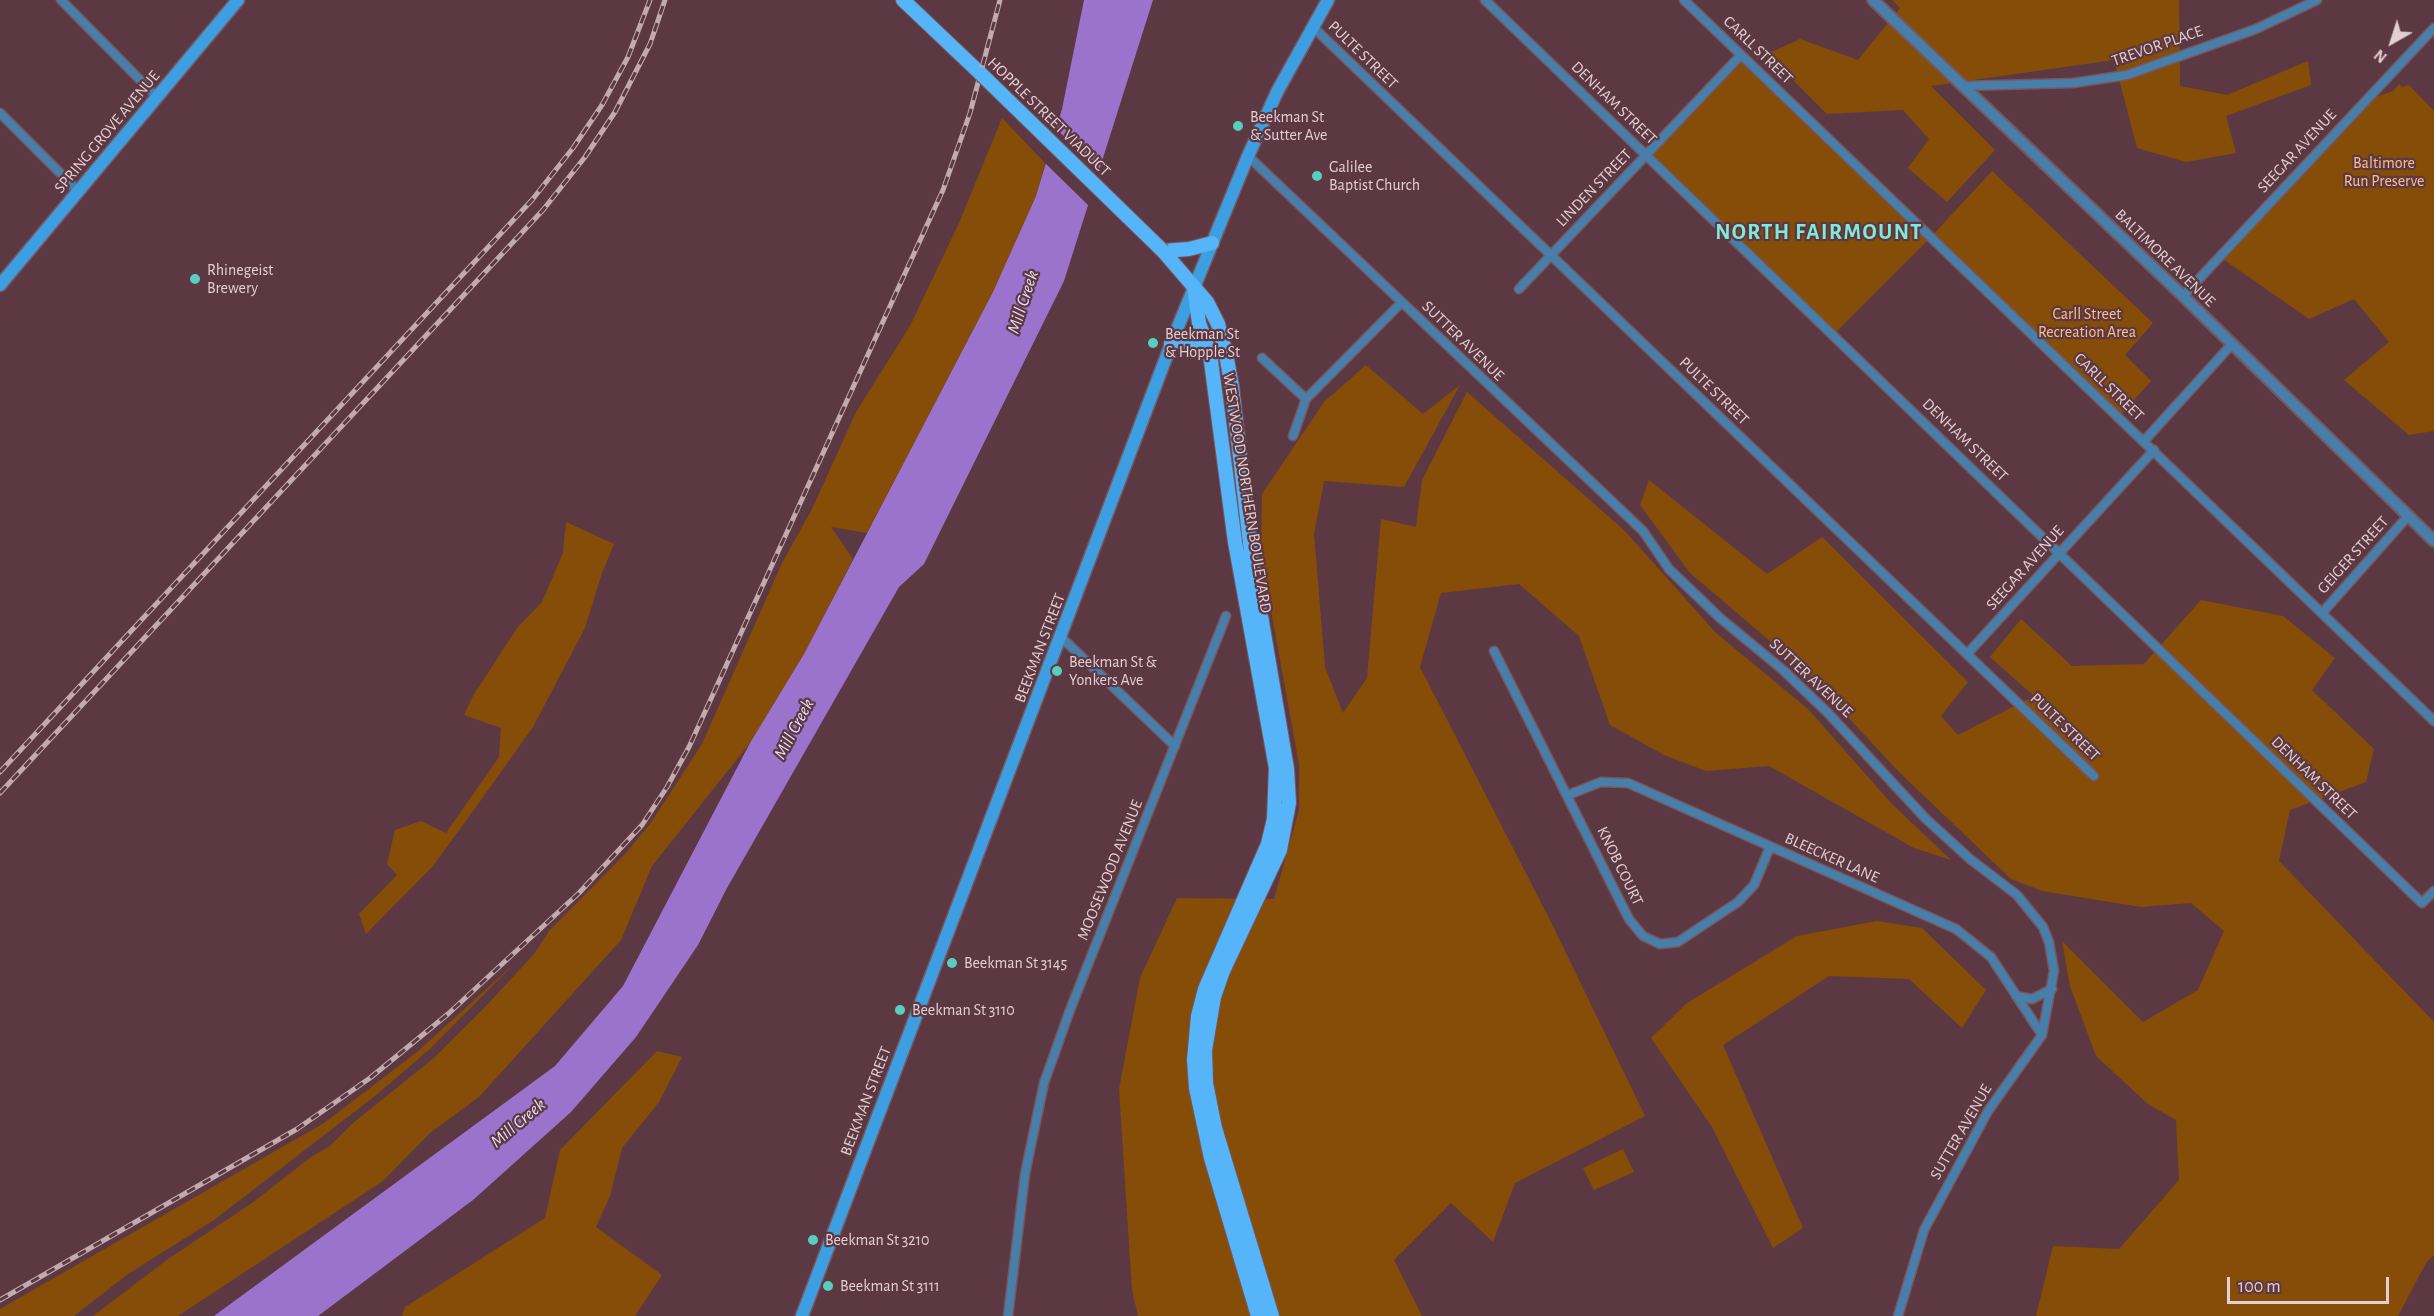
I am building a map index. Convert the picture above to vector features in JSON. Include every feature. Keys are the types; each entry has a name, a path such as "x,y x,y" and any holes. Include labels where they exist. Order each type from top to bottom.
{"main road":[{"name":"SPRING GROVE AVENUE","path":"0,285 238,0"},
{"name":"HOPPLE STREET VIADUCT","path":"903,0 1170,254 1194,287"},
{"name":"BEEKMAN STREET","path":"802,1316 1062,638 1171,344 1248,156 1277,92 1328,0"},
{"path":"1170,254 1212,243"},
{"name":"WESTWOOD NORTHERN BOULEVARD","path":"1194,287 1199,323 1209,354 1235,542 1276,768 1276,794 1268,844 1205,989 1198,1016 1195,1069 1198,1098 1211,1158 1258,1316"},
{"name":"WESTWOOD NORTHERN BOULEVARD","path":"1194,287 1207,302 1218,324 1226,354 1232,387 1252,569 1287,769 1289,803 1280,850 1223,971 1212,1006 1205,1050 1206,1083 1215,1128 1272,1316"},
{"path":"1171,344 1195,345 1209,354"}],"street":[{"path":"61,0 158,98"},
{"name":"DENHAM STREET","path":"1485,0 2422,903 2434,891"},
{"name":"CARLL STREET","path":"1684,0 2434,721"},
{"name":"BALTIMORE AVENUE","path":"1873,0 2183,296 2434,541"},
{"name":"TREVOR PLACE","path":"1963,86 2073,83 2127,75 2256,29 2317,0"},
{"name":"PULTE STREET","path":"1313,27 2094,776"},
{"name":"SEEGAR AVENUE","path":"2183,296 2434,28"},
{"name":"LINDEN STREET","path":"1520,289 1741,56"},
{"path":"0,114 78,191"},
{"name":"SUTTER AVENUE","path":"1248,156 1643,531 1669,569 1828,713 1925,818 1970,859 2017,895 2035,914 2049,942 2054,971 2042,1035 1988,1111 1924,1230 1898,1316"},
{"path":"1293,436 1306,399 1401,303"},
{"path":"2144,441 2232,344"},
{"path":"1262,358 1306,399"},
{"name":"SEEGAR AVENUE","path":"1968,653 2154,450"},
{"name":"GEIGER STREET","path":"2322,613 2408,516"},
{"name":"MOOSEWOOD AVENUE","path":"1008,1316 1025,1174 1044,1083 1070,1010 1226,616"},
{"path":"1062,638 1175,746"},
{"name":"KNOB COURT","path":"1494,651 1629,919 1643,936 1660,944 1678,942 1747,894 1770,847"},
{"name":"BLEECKER LANE","path":"1568,795 1601,782 1628,783 1962,933 1991,957 2042,1035"},
{"path":"2016,996 2032,999 2052,989"}],"green space":[{"path":"1892,0 2179,0 2180,86 2227,95 2308,61 2311,85 2226,116 2236,153 2186,162 2137,148 2114,60 1931,86 1995,150 1947,202 1908,168 1929,139 1903,110 1827,114 1767,54 1800,39 1858,60 1900,8"},
{"name":"Carll Street Recreation Area","path":"1741,55 1932,236 1992,171 2153,323 2125,355 2151,381 2119,417 1931,237 1833,335 1646,155"},
{"name":"Baltimore Run Preserve","path":"2399,84 2402,87 2409,85 2434,111 2434,431 2409,435 2344,380 2389,342 2354,299 2309,319 2220,257 2364,101 2393,91"},
{"path":"1002,118 1045,163 1036,196 993,292 867,533 831,527 853,559 804,654 750,743 652,866 621,940 479,1097 430,1133 383,1181 178,1316 93,1316 168,1259 252,1203 311,1157 330,1146 353,1123 435,1057 534,954 549,931 627,852 652,821 702,744 782,563 812,509 856,412 910,326 959,223"},
{"path":"1366,365 1423,414 1460,385 1404,487 1324,481 1314,534 1325,667 1343,713 1367,678 1381,519 1416,527 1422,480 1467,392 1624,530 1716,633 1808,709 1892,804 1951,860 1914,848 1769,766 1706,771 1664,755 1610,725 1579,636 1519,584 1441,593 1420,667 1551,922 1645,1116 1515,1183 1493,1242 1451,1203 1394,1260 1422,1316 1138,1316 1132,1290 1119,1089 1140,978 1177,898 1274,899 1299,810 1299,764 1261,556 1262,494 1324,402"},
{"path":"1649,480 1767,574 1822,537 1968,682 1941,716 1958,735 2034,696 1990,657 2021,619 2072,666 2144,664 2201,600 2283,616 2335,658 2312,690 2374,749 2366,782 2290,810 2279,861 2434,1022 2434,1255 2426,1263 2398,1316 2036,1316 2053,1246 2119,1249 2179,1180 2176,1120 2148,1104 2096,1056 2070,986 2062,941 2143,1022 2198,990 2224,931 2191,903 2141,907 2042,891 2011,879 1899,772 1804,670 1690,573 1640,505"},
{"path":"566,522 614,544 602,573 585,628 533,727 481,800 433,866 366,934 359,914 397,875 387,864 395,830 421,821 446,833 499,757 501,728 464,715 473,696 517,628 542,602 563,553"},
{"path":"1877,921 1922,928 1986,990 1962,1028 1909,979 1829,976 1723,1045 1803,1228 1773,1248 1712,1127 1651,1038 1687,1003 1797,936"},
{"path":"514,964 430,1049 375,1096 214,1220 128,1274 74,1316 0,1316 0,1309 324,1123 417,1052"},
{"path":"657,1051 682,1057 659,1102 622,1148 610,1196 596,1227 662,1275 635,1316 402,1316 405,1307 545,1218 560,1150"},
{"path":"1623,1149 1634,1172 1594,1190 1583,1168"}],"water":[{"name":"Mill Creek","path":"1084,0 1153,0 1064,281 924,564 899,587 727,888 698,945 636,1037 571,1112 473,1200 318,1316 214,1316 555,1066 623,986 750,743 804,654 993,292 1036,196 1062,109"}],"pier":[{"path":"1053,126 1102,172 1090,207 1043,161"}],"railway":[{"path":"0,772 532,200 573,148 602,105 628,57 650,0"},
{"path":"0,793 543,210 585,157 615,112 650,44 665,0"},
{"path":"0,1300 297,1129 370,1078 448,1014 579,893 642,825 667,787 689,747 943,190 970,113 1000,0"}],"place":[{"name":"Beekman St & Sutter Ave","path":"1238,126"},
{"name":"Galilee Baptist Church","path":"1317,176"},
{"name":"Rhinegeist Brewery","path":"195,279"},
{"name":"Beekman St & Hopple St","path":"1153,343"},
{"name":"Beekman St & Yonkers Ave","path":"1057,671"},
{"name":"Beekman St 3145","path":"952,963"},
{"name":"Beekman St 3110","path":"900,1010"},
{"name":"Beekman St 3210","path":"813,1240"},
{"name":"Beekman St 3111","path":"828,1286"}],"district":[{"name":"NORTH FAIRMOUNT","path":"1819,232"}]}
